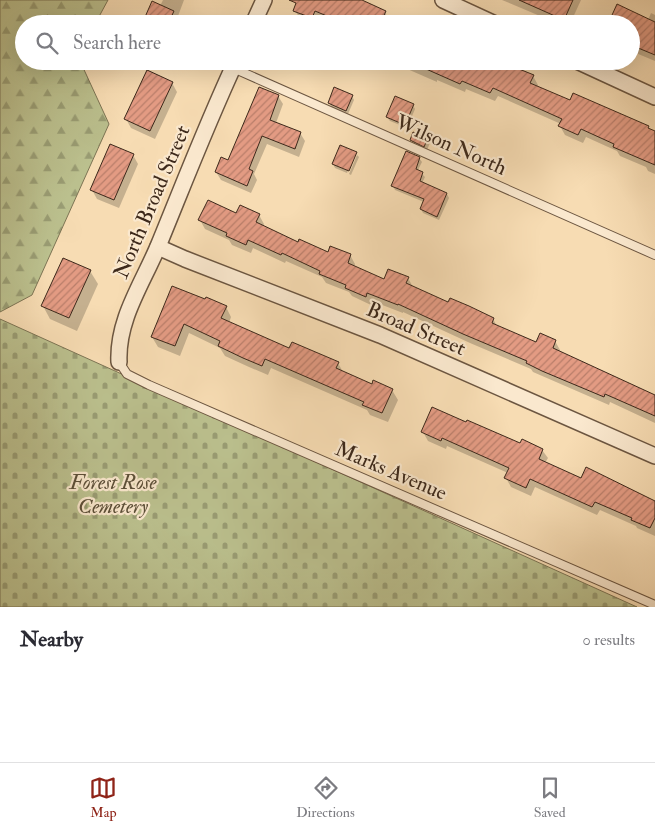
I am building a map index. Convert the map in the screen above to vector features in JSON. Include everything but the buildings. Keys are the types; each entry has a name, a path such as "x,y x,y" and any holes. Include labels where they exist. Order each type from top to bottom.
{"street":[{"path":"257,15 264,0"},
{"path":"443,0 476,15"},
{"name":"North Broad Street","path":"119,362 119,337 124,319 158,247 232,70"},
{"path":"596,70 655,97"},
{"name":"Broad Street","path":"158,247 380,335 655,456"}],"lane":[{"name":"Wilson North","path":"247,70 655,255"},
{"name":"Marks Avenue","path":"119,362 128,374 149,385 655,605"}],"green space":[{"path":"0,0 108,0 100,15 15,15 15,70 84,70 109,124 32,295 0,312"},
{"name":"Forest Rose Cemetery","path":"0,319 637,607 0,607"}]}
